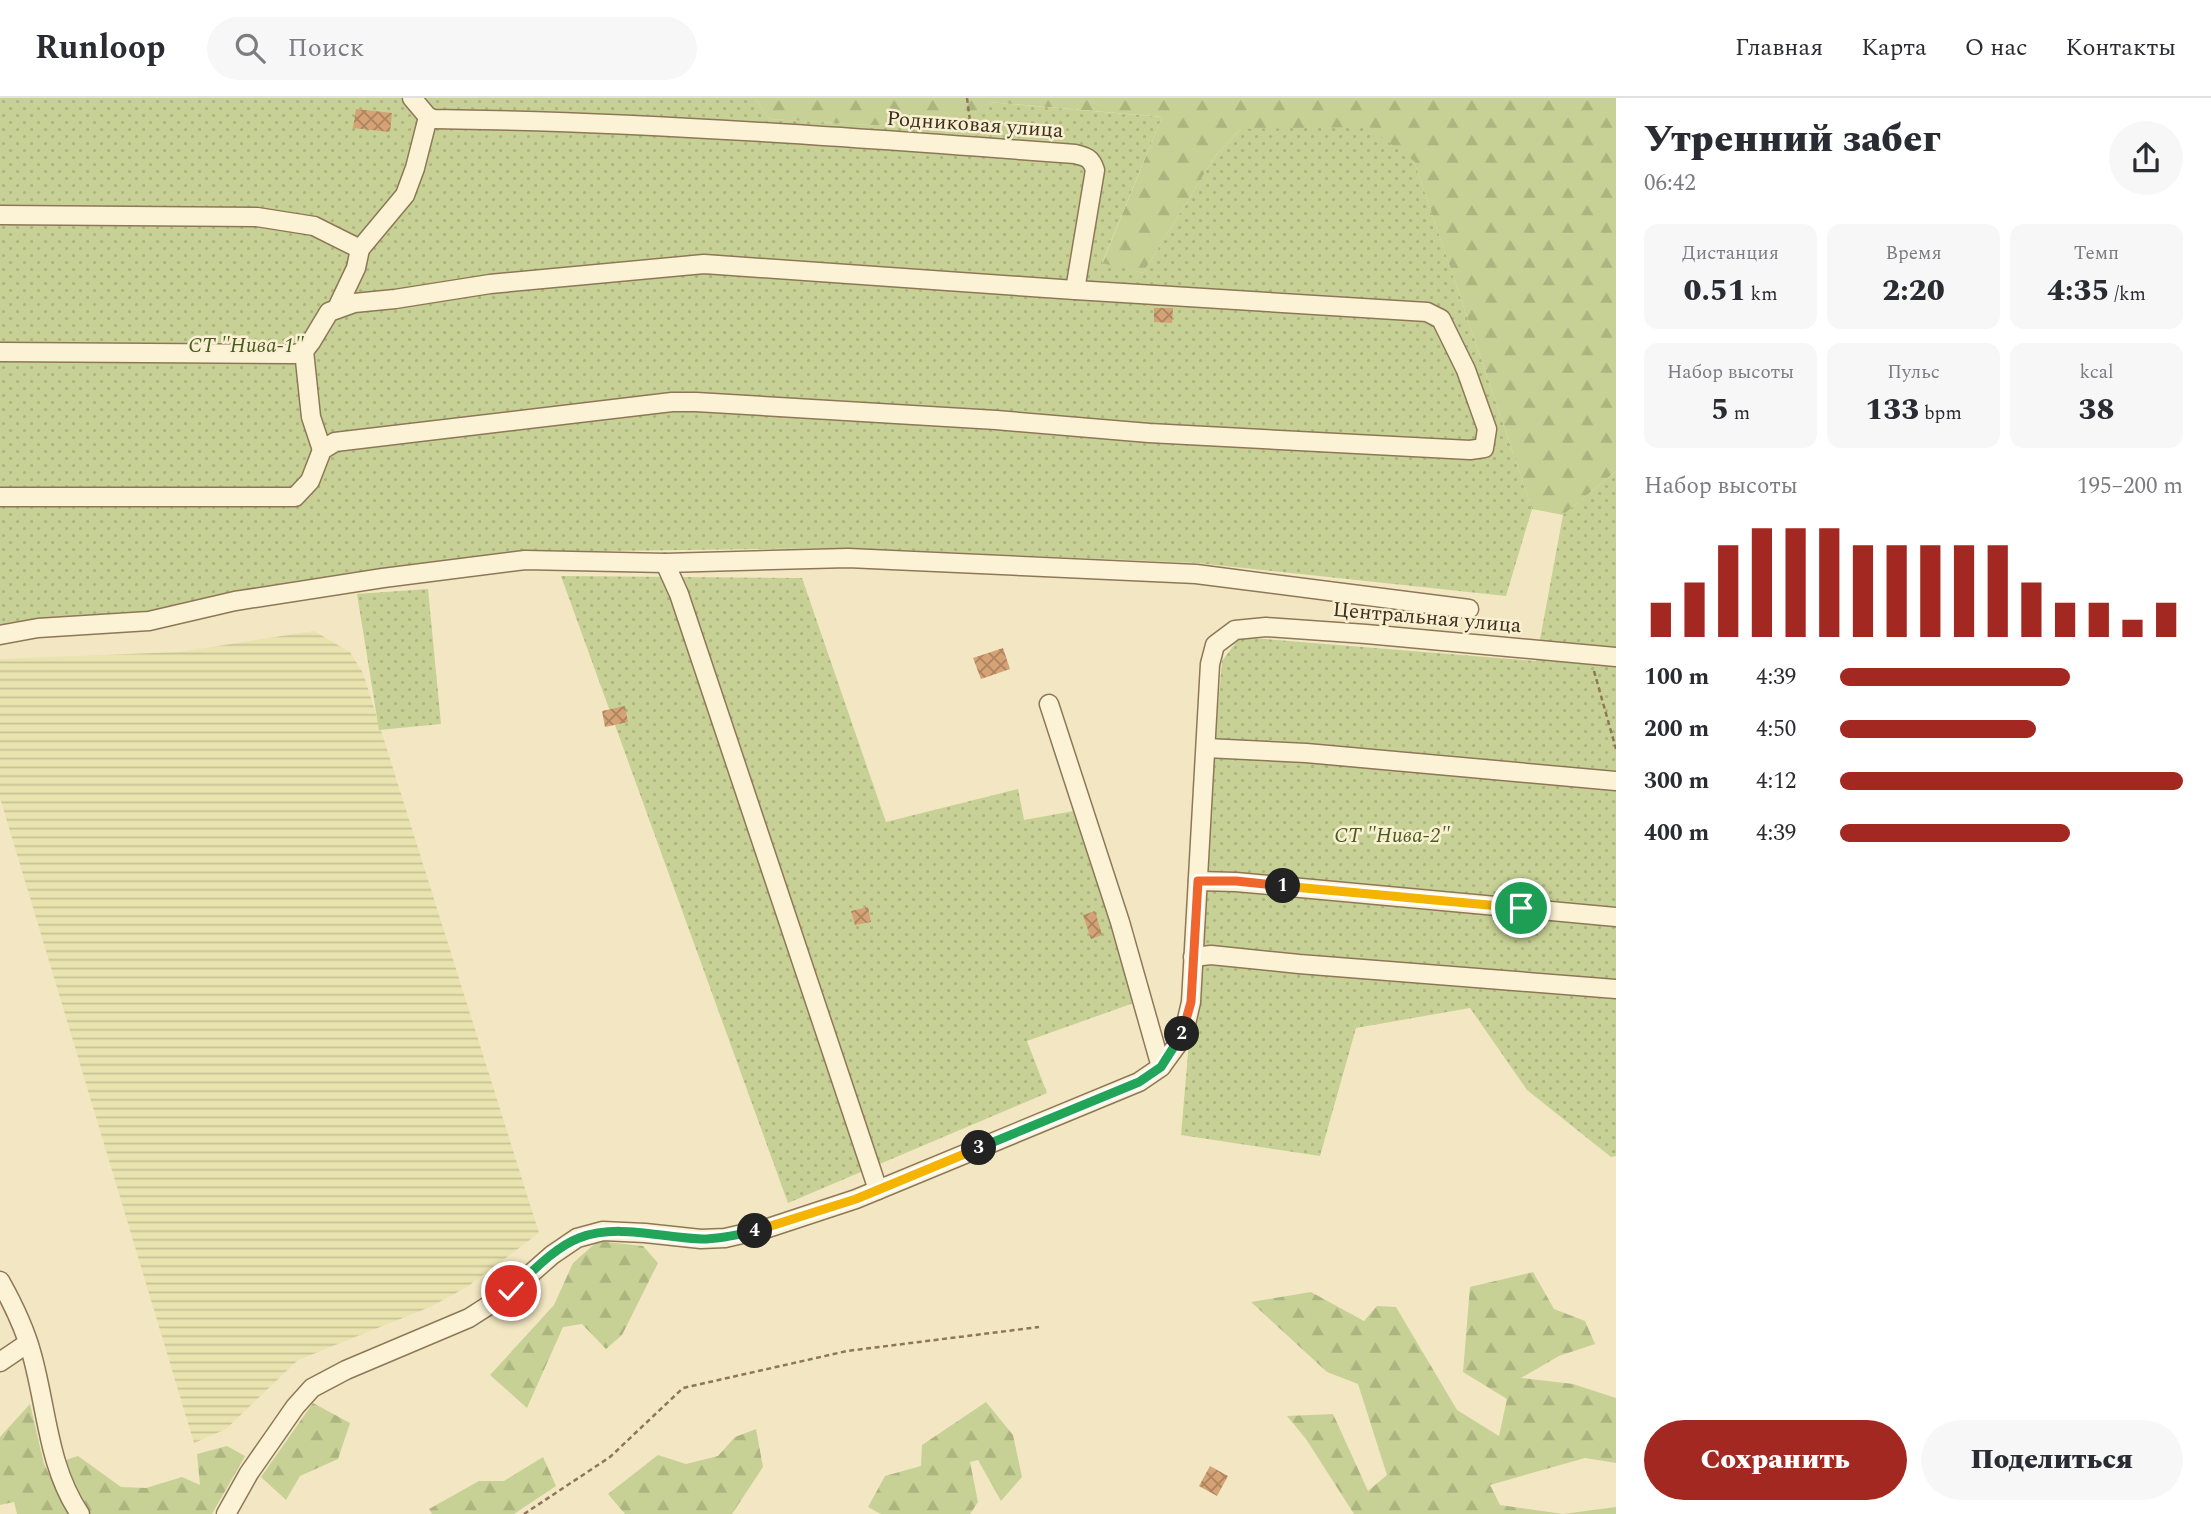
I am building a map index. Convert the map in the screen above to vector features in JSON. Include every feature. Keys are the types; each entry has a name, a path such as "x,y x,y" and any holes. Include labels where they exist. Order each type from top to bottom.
{"street":[{"path":"337,308 356,268 360,249 405,195 415,168 428,117 412,98"},
{"name":"Родниковая улица","path":"428,117 805,134 1075,154 1088,158 1095,170 1075,290"},
{"path":"0,215 257,217 314,226 360,249"},
{"path":"0,352 295,354 304,351 312,342 329,312 354,303 490,284 704,264 1427,312 1441,319 1466,370 1487,429 1484,448 1470,450 1149,433 968,419 672,402 335,442 322,450 310,481 295,498 0,497"},
{"path":"304,351 311,417 322,450"},
{"path":"0,635 37,628 149,621 235,601 525,560 665,563 848,558 1196,574 1469,609"},
{"path":"665,563 680,594 878,1190"},
{"name":"Центральная улица","path":"1206,748 1210,664 1215,645 1235,630 1266,627 1366,634 1616,657"},
{"path":"1049,704 1120,922 1161,1067"},
{"path":"226,1514 249,1473 295,1407 312,1388 346,1370 469,1318 511,1291 552,1255 577,1238 603,1231 701,1239 724,1238 768,1228 878,1190 1139,1082 1161,1067 1185,1028 1191,1002 1206,748 1306,753 1616,781"},
{"path":"1198,881 1236,881 1616,917"},
{"path":"1193,957 1211,955 1616,989"},
{"path":"0,1281 16,1311 28,1343 55,1464 67,1495 80,1514"},
{"path":"0,1362 28,1343"}],"path":[{"path":"967,98 971,128"},
{"path":"1589,654 1616,749"},
{"path":"524,1514 610,1457 683,1388 847,1351 1039,1327"}],"shaded area":[{"path":"314,631 350,652 363,673 539,1233 467,1287 430,1307 298,1360 226,1429 194,1443 0,798 0,659 179,652"}],"green space":[{"name":"СТ \"Нива-1\"","path":"0,98 755,98 769,119 952,130 988,102 1162,117 1102,263 1143,273 1216,155 1241,129 1368,127 1414,161 1532,509 1506,596 1197,563 849,548 523,552 153,613 0,629"},
{"path":"755,98 1616,98 1616,471 1563,515 1532,509 1414,161 1241,129 1216,155 1143,273 1102,264 1162,117 989,102 953,130 769,119"},
{"name":"СТ \"Нива-2\"","path":"1616,471 1616,1156 1611,1157 1527,1090 1470,1008 1356,1028 1320,1156 1181,1135 1222,661 1240,637 1536,661 1563,515"},
{"path":"561,576 802,578 886,822 1018,789 1024,820 1090,808 1142,1000 1027,1041 1047,1093 788,1203"},
{"path":"428,589 441,724 379,730 357,594"},
{"path":"598,1241 643,1246 658,1263 622,1335 606,1349 582,1324 563,1327 527,1408 490,1375 554,1305 573,1263"},
{"path":"1533,1272 1554,1309 1585,1321 1595,1344 1559,1356 1521,1378 1573,1384 1616,1398 1616,1463 1585,1458 1490,1485 1500,1505 1563,1514 1354,1514 1306,1439 1287,1416 1333,1414 1368,1491 1387,1475 1358,1384 1327,1372 1251,1302 1311,1292 1364,1321 1377,1306 1396,1307 1457,1410 1499,1436 1507,1399 1463,1372 1470,1287"},
{"path":"986,1402 1013,1435 1022,1477 1001,1501 978,1460 970,1462 978,1502 970,1514 881,1514 868,1507 885,1476 921,1466 922,1445"},
{"path":"313,1403 350,1423 338,1459 300,1476 286,1500 261,1477"},
{"path":"30,1404 44,1464 69,1514 17,1514 14,1502 0,1505 0,1437"},
{"path":"756,1429 763,1467 732,1514 625,1514 608,1494 658,1455 686,1464 718,1456 735,1437"},
{"path":"227,1446 245,1456 212,1514 91,1514 82,1503 66,1460 78,1456 121,1487 146,1488 182,1477 200,1485 197,1454"},
{"path":"543,1457 556,1486 514,1514 432,1514 429,1509 479,1481 504,1481"},
{"path":"1616,1507 1616,1514 1563,1514"}],"building":[{"path":"356,109 392,113 390,132 353,128"},
{"path":"1154,308 1173,308 1172,323 1154,322"},
{"path":"1003,648 1010,669 981,679 973,658"},
{"path":"625,706 628,722 605,727 602,711"},
{"path":"868,907 871,922 855,925 851,911"},
{"path":"1095,911 1102,935 1091,939 1083,915"},
{"path":"1210,1466 1228,1476 1217,1496 1199,1486"}],"route":[{"path":"511,1291 552,1255 577,1238 603,1231 701,1239 724,1238 768,1228 856,1199 1139,1082 1161,1067 1185,1028 1191,1002 1198,881 1236,881 1521,908"}]}
